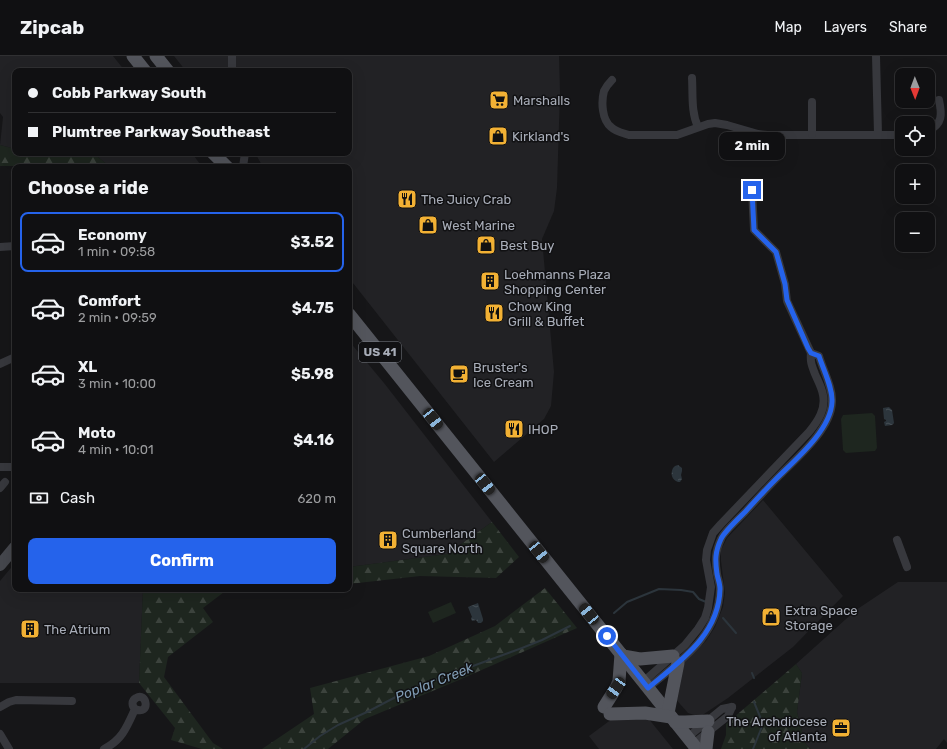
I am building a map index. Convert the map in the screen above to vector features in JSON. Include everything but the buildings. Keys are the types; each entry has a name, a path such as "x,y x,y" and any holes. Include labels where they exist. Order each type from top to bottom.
{"main road":[{"path":"133,56 143,68"},
{"path":"156,56 166,68"},
{"path":"216,156 224,164"},
{"name":"US 41","path":"352,318 693,743"},
{"path":"672,717 676,659 640,659 622,655 619,681 607,711 645,713 672,717 685,722 708,727 706,749"}],"street":[{"path":"232,56 232,68"},
{"path":"876,56 878,134"},
{"path":"692,78 694,120 698,128"},
{"path":"612,80 604,91 602,101 604,116 606,122 612,128 629,135 677,135 708,124 720,123 758,134 895,134"},
{"path":"935,127 938,125 941,118 939,100"},
{"path":"812,102 812,134"},
{"path":"646,685 676,659 692,650 702,639 718,608 720,587 715,561 716,550 722,537 807,448 823,428 829,418 831,409 832,400 829,386 819,356 811,353 787,300 785,284 776,252 754,230 752,190"},
{"path":"0,247 12,246"},
{"path":"0,364 12,358"},
{"path":"0,467 12,467"},
{"path":"897,540 907,567"},
{"path":"0,565 12,551"},
{"path":"0,707 16,700 72,701"},
{"path":"104,749 113,744 124,733 135,709"},
{"path":"693,743 708,727"},
{"path":"0,734 9,749"}],"shaded area":[{"path":"0,56 113,56 123,68 12,68 12,148 0,145 3,117 0,113"},
{"path":"174,56 559,56 560,92 557,188 554,211 542,239 554,372 551,406 544,419 494,462 352,282 352,164 261,164 257,156 352,156 352,68 184,68"},
{"path":"97,156 194,156 200,164 107,164"},
{"path":"352,345 384,383 492,522 447,554 352,567"},
{"name":"Extra Space Storage","path":"763,500 843,596 793,647 728,698 701,716 688,713 673,696 681,665 706,641 715,627 723,607 725,593 721,550 727,538"},
{"path":"12,567 12,592 143,592 139,683 0,683 0,581"},
{"path":"898,582 947,582 947,743 944,739 936,749 811,749 805,743 797,712 802,673 796,664 856,610"},
{"path":"648,718 673,749 599,749 589,736 612,719"}],"green space":[{"path":"0,145 12,148 12,156 97,156 107,164 12,164 12,166 0,166"},
{"path":"872,413 875,416 877,448 875,451 846,453 843,450 841,419 843,415"},
{"path":"492,522 519,557 496,578 420,576 352,584 352,567 447,554"},
{"path":"545,588 577,628 459,680 365,719 328,749 262,749 314,714 310,688 429,656 495,626"},
{"path":"143,592 224,592 203,608 213,622 168,657 164,677 213,743 223,749 202,749 171,740 175,728 139,683"},
{"path":"451,602 456,613 433,623 428,612"},
{"path":"796,664 802,673 797,712 805,743 811,749 721,749 726,735 726,724"}],"water":[{"path":"889,407 892,410 894,423 892,425 885,426 884,422 886,420 884,419 883,408"},
{"path":"678,465 682,468 682,479 680,482 674,480 672,475 673,468"},
{"path":"478,603 483,619 481,623 478,623 476,620 472,621 468,607"}],"waterway":[{"name":"Poplar Creek","path":"614,613 627,602 659,589 693,592 699,599 706,602"},
{"name":"Poplar Creek","path":"723,618 736,633"},
{"name":"Poplar Creek","path":"304,749 320,736 338,725 413,688 522,648 570,626"},
{"name":"Poplar Creek","path":"752,673 754,678"},
{"name":"Poplar Creek","path":"753,749 763,724 754,702"}],"place":[{"name":"Marshalls","path":"499,100"},
{"name":"Kirkland's","path":"498,136"},
{"name":"The Juicy Crab","path":"407,199"},
{"name":"West Marine","path":"428,225"},
{"name":"Best Buy","path":"486,245"},
{"name":"Loehmanns Plaza Shopping Center","path":"490,281"},
{"name":"Chow King Grill & Buffet","path":"494,313"},
{"name":"Bruster's Ice Cream","path":"459,374"},
{"name":"IHOP","path":"514,429"},
{"name":"Cumberland Square North","path":"388,540"},
{"name":"Extra Space Storage","path":"771,617"},
{"name":"The Atrium","path":"30,629"},
{"name":"The Archdiocese of Atlanta","path":"841,728"}],"route":[{"path":"607,636 648,688 688,654 702,639 718,608 720,587 715,561 716,550 722,537 807,448 829,418 832,400 819,356 811,353 808,348 787,300 785,284 776,252 754,230 752,190"}]}
